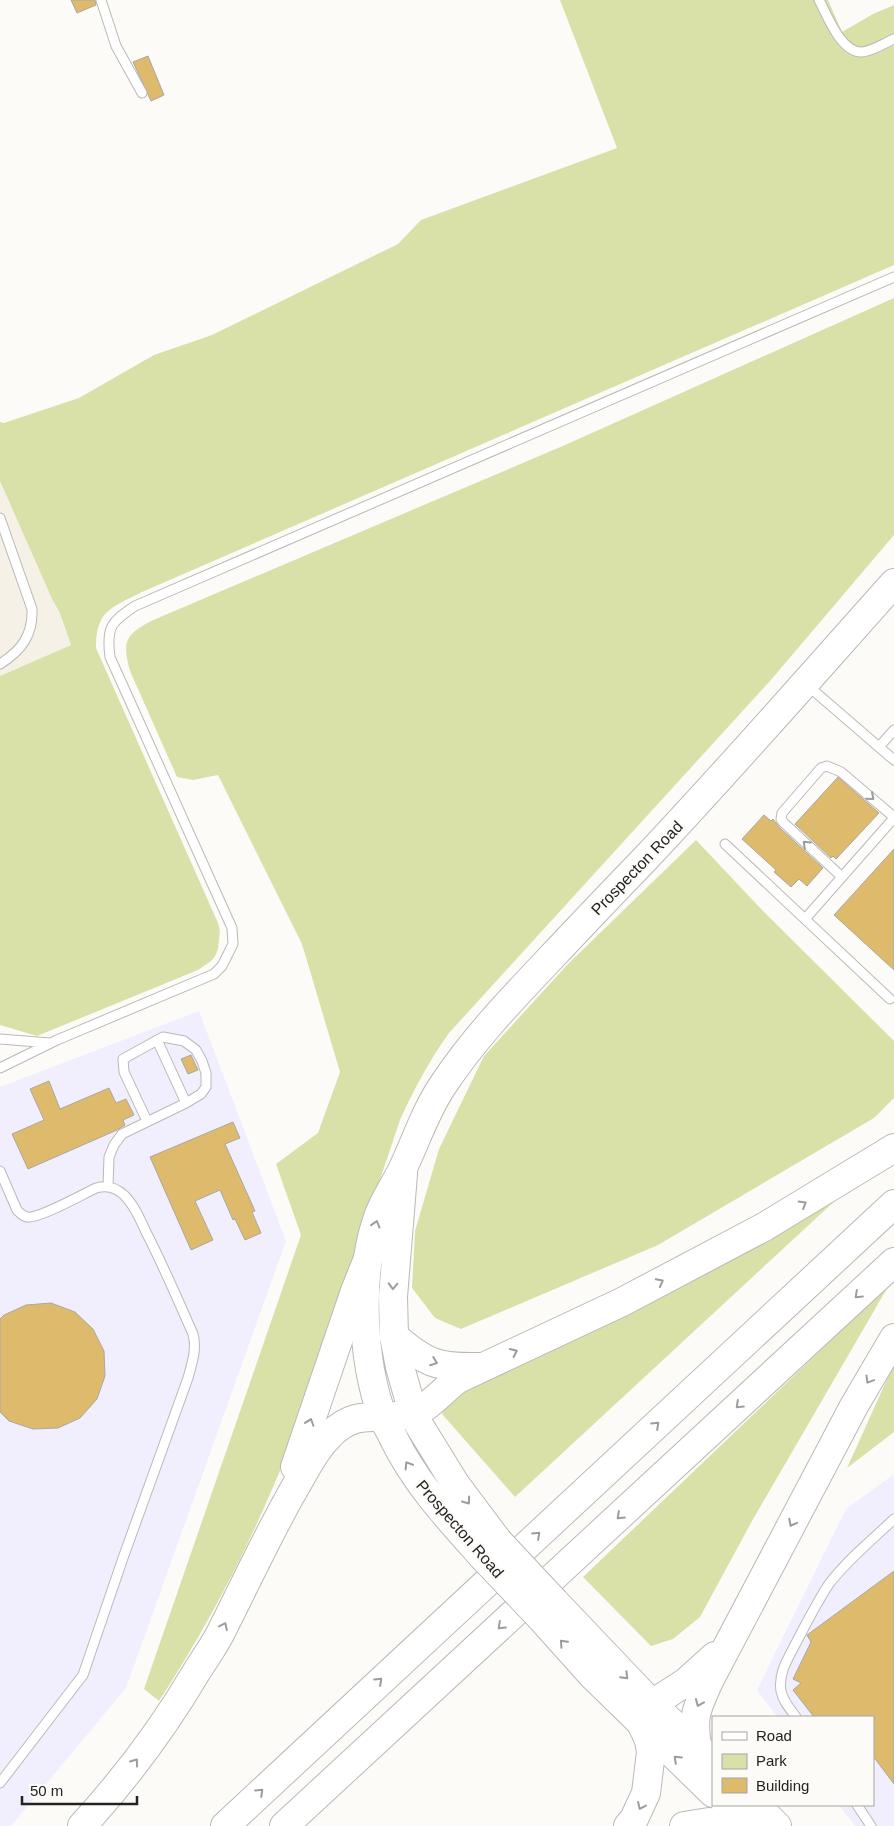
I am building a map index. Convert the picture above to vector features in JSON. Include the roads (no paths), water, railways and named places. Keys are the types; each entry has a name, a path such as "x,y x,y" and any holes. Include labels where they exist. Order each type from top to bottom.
{"main road":[{"name":"Prospecton Road","path":"712,1792 647,1714 491,1549 436,1505 418,1481 402,1456 382,1416 372,1375 366,1341 365,1303 369,1256 377,1219 404,1168 425,1116 442,1087 468,1050 501,1011 690,811 894,583"},
{"path":"82,1826 113,1792 177,1704 219,1635 277,1518 318,1448 343,1423 355,1418 398,1416 413,1413 426,1406 458,1379 480,1367 622,1302 764,1227 894,1148"},
{"name":"Prospecton Road","path":"404,1168 393,1297 394,1336 400,1367 418,1425 456,1485 491,1549"},
{"path":"225,1826 894,1204"},
{"path":"277,1518 355,1291 369,1256"},
{"path":"284,1826 894,1262"},
{"path":"394,1336 425,1359 438,1364 451,1368 480,1367"},
{"path":"705,1754 695,1724 696,1710 728,1644 854,1406 894,1338"},
{"path":"628,1826 634,1819 646,1794 651,1752 647,1714 728,1644"},
{"name":"Prospecton Road","path":"647,1714 705,1754"},
{"path":"727,1806 747,1826"},
{"path":"757,1806 777,1826"},
{"path":"684,1826 709,1822 732,1826"}],"lane":[{"path":"101,0 116,46 142,93"},
{"path":"819,0 835,31 846,46 852,50 868,50 894,39"},
{"path":"0,1068 50,1043 214,974 222,966 233,944 232,928 213,883 110,657 108,640 110,628 124,613 135,606 894,277"},
{"path":"0,518 32,608 32,623 29,635 22,645 0,664"},
{"path":"805,683 894,760"},
{"path":"879,747 894,730"},
{"path":"805,920 894,818 841,772 827,766 821,768 782,813 781,819 842,877"},
{"path":"725,844 890,999"},
{"path":"108,1186 108,1166 114,1145 122,1134 201,1094 206,1087 206,1073 202,1061 196,1050 184,1041 163,1037 123,1059 124,1072 147,1121"},
{"path":"0,1039 50,1043"},
{"path":"157,1040 186,1102"},
{"path":"0,1171 17,1210 27,1217 38,1215 96,1188 108,1186 118,1191 132,1205 156,1251 195,1342 188,1378 83,1675 0,1783"},
{"path":"795,1716 784,1699 781,1690 781,1673 785,1662 829,1584 894,1519"},
{"path":"857,1806 871,1826"}]}
